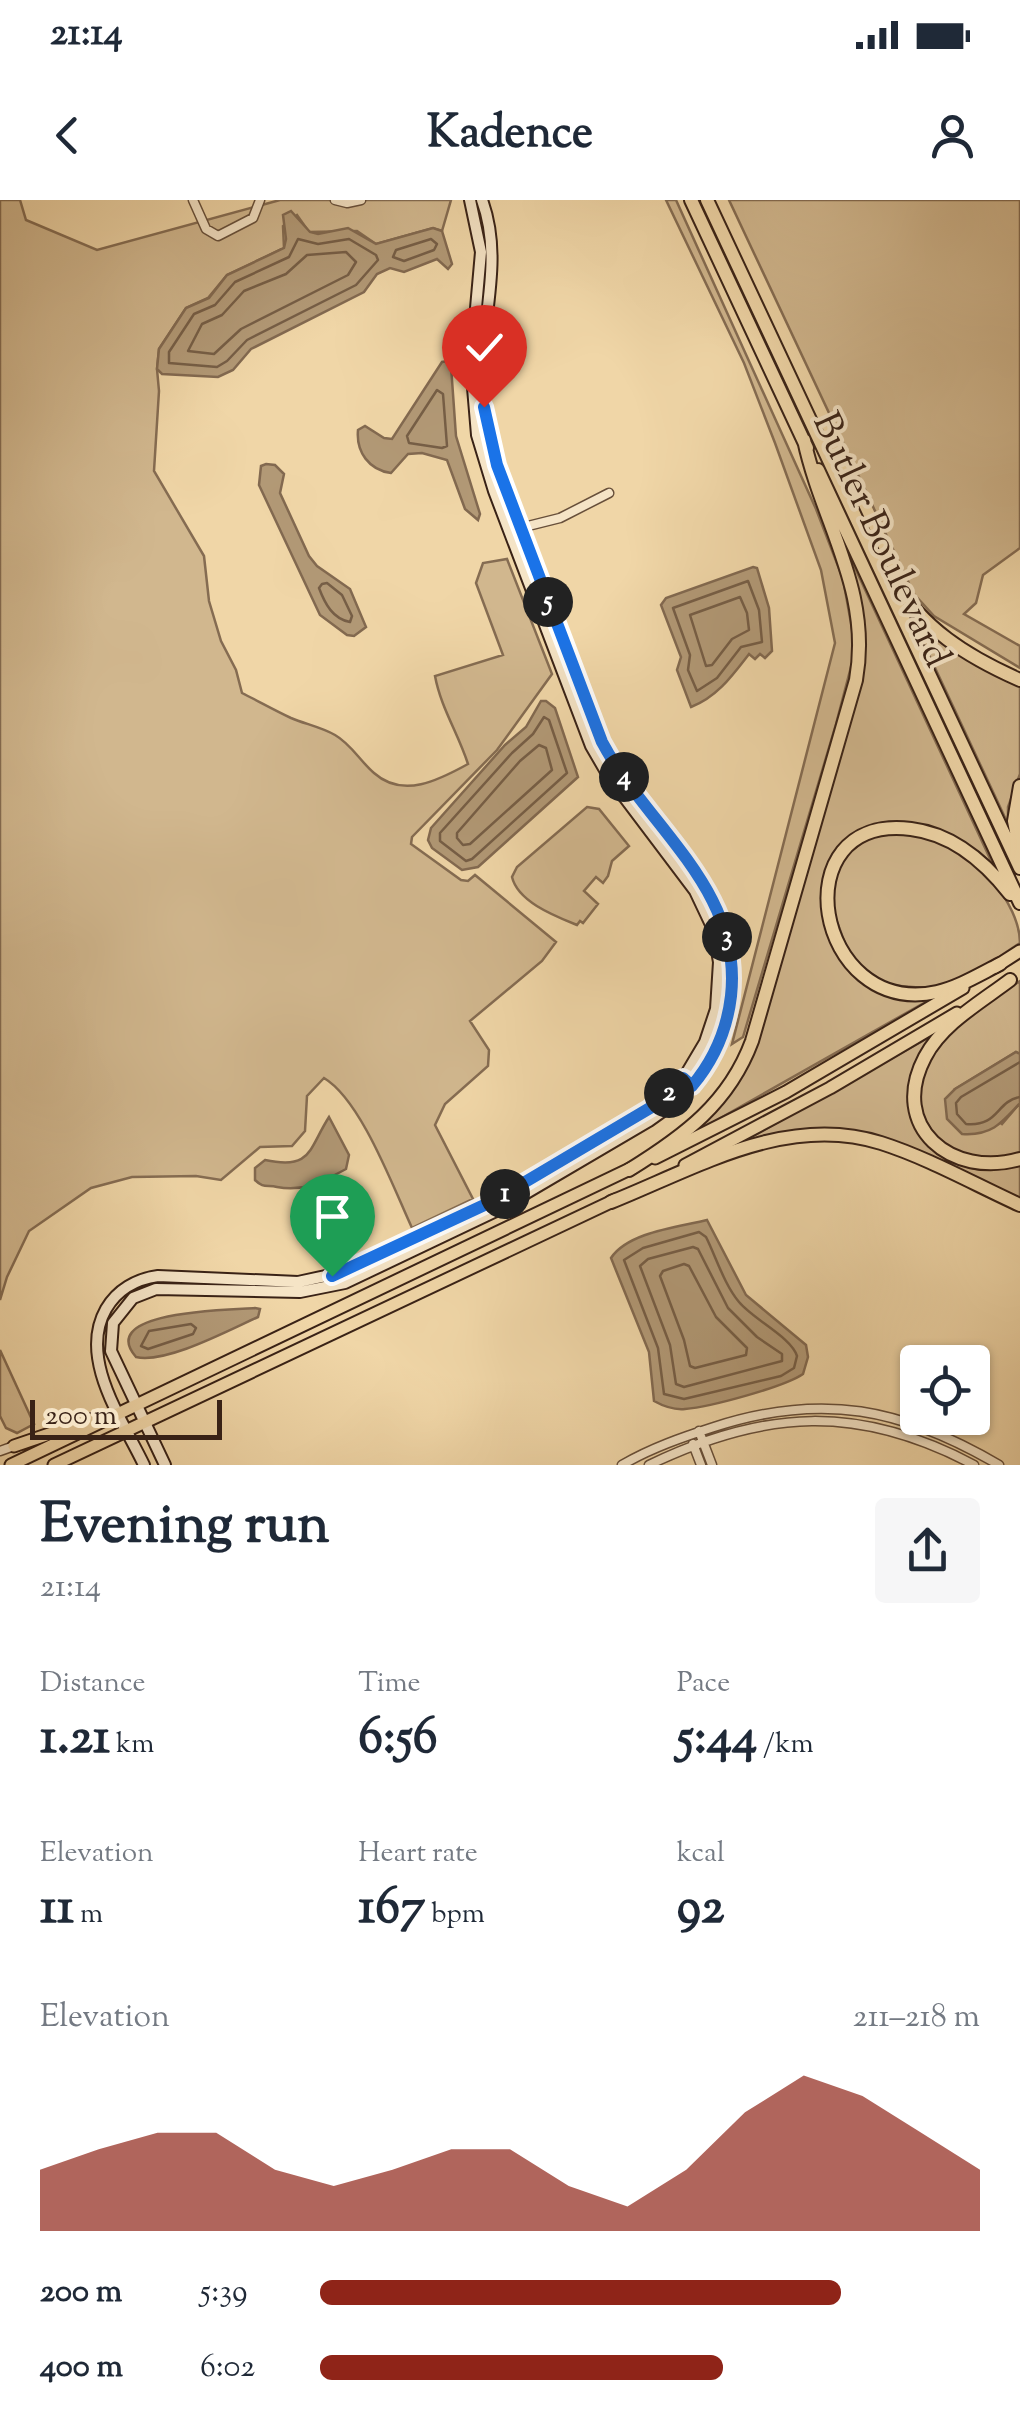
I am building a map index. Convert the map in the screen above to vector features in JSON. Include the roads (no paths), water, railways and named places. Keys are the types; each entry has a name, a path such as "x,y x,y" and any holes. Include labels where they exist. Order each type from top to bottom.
{"highway":[{"name":"Butler Boulevard","path":"691,200 1020,905"},
{"name":"Butler Boulevard","path":"708,200 1020,868"},
{"path":"629,1170 697,1124 723,1096 742,1066 856,680 861,642 856,595 812,476 804,440"},
{"path":"852,510 903,596 929,626 965,653 1020,680"},
{"path":"1020,786 1014,821 1020,852"},
{"path":"1000,964 936,992 904,992 876,982 856,969 836,943 826,912 828,880 845,850 862,837 882,830 917,830 968,851 990,869 1020,905"},
{"path":"10,1465 702,1136 803,1082 1020,951"},
{"path":"1015,977 935,1042 918,1073 914,1097 926,1132 952,1156 985,1165 1020,1159"},
{"path":"54,1465 612,1202 830,1088 1015,977"},
{"path":"612,1202 758,1143 817,1134 880,1142 1020,1205"},
{"path":"14,1446 68,1426 120,1413"}],"main road":[{"path":"144,1465 99,1368 95,1341 108,1306 129,1285 164,1276 298,1282 344,1272 493,1201 650,1108 687,1082 714,1020 720,974 716,940 695,890 609,776 592,746 486,470 471,388 480,252 470,200"},
{"path":"165,1465 114,1363 110,1339 119,1312 136,1296 168,1288 311,1292 344,1283 494,1212 650,1121 718,1044 728,1011 732,976 725,929 706,886 602,742 497,465 484,407 482,360 492,254 482,200"}],"street":[{"path":"192,200 206,229 218,236 252,218 260,200"},
{"path":"336,200 347,204 361,200"},
{"path":"520,528 560,518 609,493"},
{"path":"622,1465 690,1435 783,1409 846,1409 885,1415 926,1428 999,1465"},
{"path":"649,1465 704,1443 785,1421 882,1427 922,1439 974,1465 979,1454"},
{"path":"700,1432 712,1465"},
{"path":"690,1435 701,1465"},
{"path":"0,1451 14,1446"}],"water":[{"path":"291,211 310,232 348,228 376,244 433,228 442,231 452,264 448,269 437,259 404,272 390,268 377,274 364,292 251,349 233,370 218,377 162,374 157,369 159,349 186,308 209,298 227,275 284,248 283,215"},
{"path":"448,361 456,436 480,514 478,520 465,509 447,460 422,453 408,454 391,473 370,464 359,446 358,430 365,426 392,439 442,362"},
{"path":"275,465 284,474 280,493 309,556 350,589 366,627 354,636 320,615 259,485 261,466"},
{"path":"757,568 769,608 772,651 765,658 760,654 755,659 749,654 716,692 691,707 677,670 681,657 661,605 666,598"},
{"path":"541,701 555,708 578,777 478,867 462,870 432,848 428,840 431,828 526,727"},
{"path":"1016,1052 1020,1054 1020,1103 995,1127 962,1134 947,1119 945,1099"},
{"path":"329,1117 349,1155 346,1169 321,1182 296,1188 265,1186 255,1180 255,1168 265,1160 292,1162 307,1155"},
{"path":"707,1220 746,1295 806,1345 808,1357 803,1374 780,1385 711,1405 673,1408 654,1401 649,1352 611,1258 641,1236"},
{"path":"260,1309 258,1317 164,1356 136,1357 128,1341 134,1330 150,1321 197,1312"}]}
